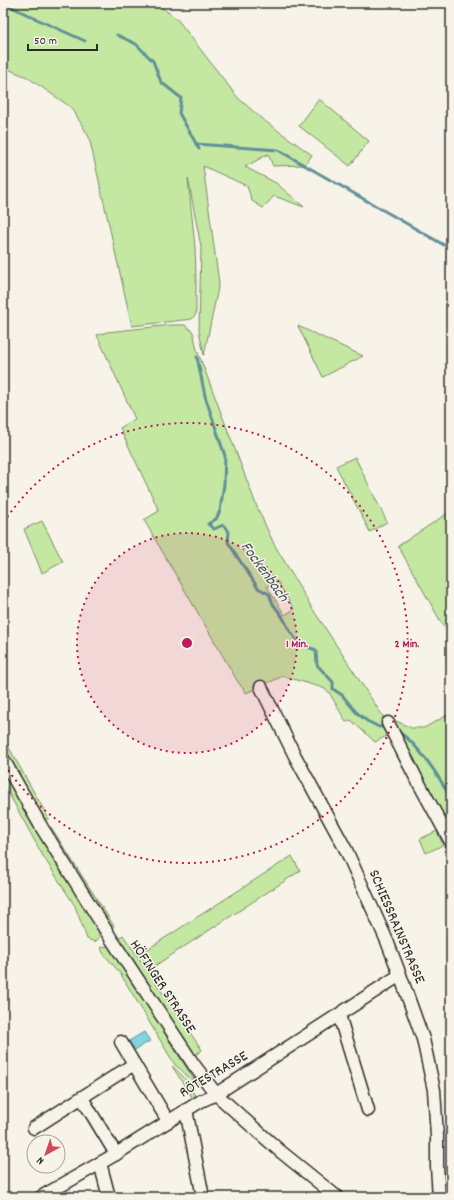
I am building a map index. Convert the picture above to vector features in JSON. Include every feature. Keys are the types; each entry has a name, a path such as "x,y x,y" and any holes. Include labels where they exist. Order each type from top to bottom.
{"street":[{"name":"SCHIESSRAINSTRASSE","path":"261,687 295,756 346,850 400,975 423,1039 434,1090 439,1197"},
{"path":"390,728 451,842"},
{"name":"HÖFINGER STRASSE","path":"3,759 42,828 193,1065 216,1094 275,1147 337,1197"},
{"name":"RÖTESTRASSE","path":"41,1197 116,1154 201,1101 216,1094 400,975"},
{"path":"339,1015 368,1110"},
{"path":"121,1042 168,1121"},
{"path":"34,1128 134,1064"},
{"path":"82,1098 116,1154"},
{"path":"186,1110 203,1197"},
{"path":"100,1163 109,1197"}],"green space":[{"path":"3,3 156,3 177,19 238,98 262,119 312,155 305,165 273,166 268,154 245,167 276,183 304,207 274,196 263,208 252,201 247,186 203,166 219,283 204,355 199,330 201,247 188,178 195,247 196,314 192,319 132,326 89,137 72,108 27,77 3,67"},
{"path":"319,99 369,141 350,166 299,126"},
{"path":"171,325 185,325 193,332 197,350 257,507 274,544 312,608 384,718 386,722 381,725 387,736 375,742 351,720 346,722 329,692 323,688 283,676 246,693 238,682 144,520 159,511 120,428 135,419 97,335 107,332","holes":["277,581 294,609 285,615 267,587"]},
{"path":"298,326 363,356 323,377"},
{"path":"355,457 387,522 370,532 336,466"},
{"path":"451,511 451,637 398,546"},
{"path":"42,521 63,562 42,573 24,529"},
{"path":"451,713 450,827 390,718 411,728 424,728"},
{"path":"3,737 49,819 43,819 3,748"},
{"path":"3,768 99,932 99,938 95,942 87,939 75,906 43,856 3,783"},
{"path":"51,827 114,926 111,926 79,880 49,831"},
{"path":"437,831 443,845 426,853 420,839"},
{"path":"292,856 300,871 150,969 140,954"},
{"path":"123,935 202,1050 195,1055 119,938"},
{"path":"109,946 148,1003 168,1039 199,1087 175,1065 120,973 103,953 101,947"},
{"path":"172,1066 188,1083 195,1096 193,1099"}],"water":[{"path":"144,1032 150,1041 135,1050 129,1041"}],"waterway":[{"name":"Fockenbach","path":"4,3 85,41"},
{"name":"Fockenbach","path":"117,35 136,44 153,61 161,82 181,98 179,113 199,149"},
{"path":"196,144 278,150 451,249"},
{"name":"Fockenbach","path":"197,357 205,396 225,456 224,484 220,511 216,519 208,524 214,529 223,525 229,532 228,542 258,588 269,594 273,604 299,644 316,650 317,665 333,682 333,689 342,695 356,712 367,721 379,727 386,727"},
{"name":"Fockenbach","path":"397,731 405,736 428,762 451,799"}]}
